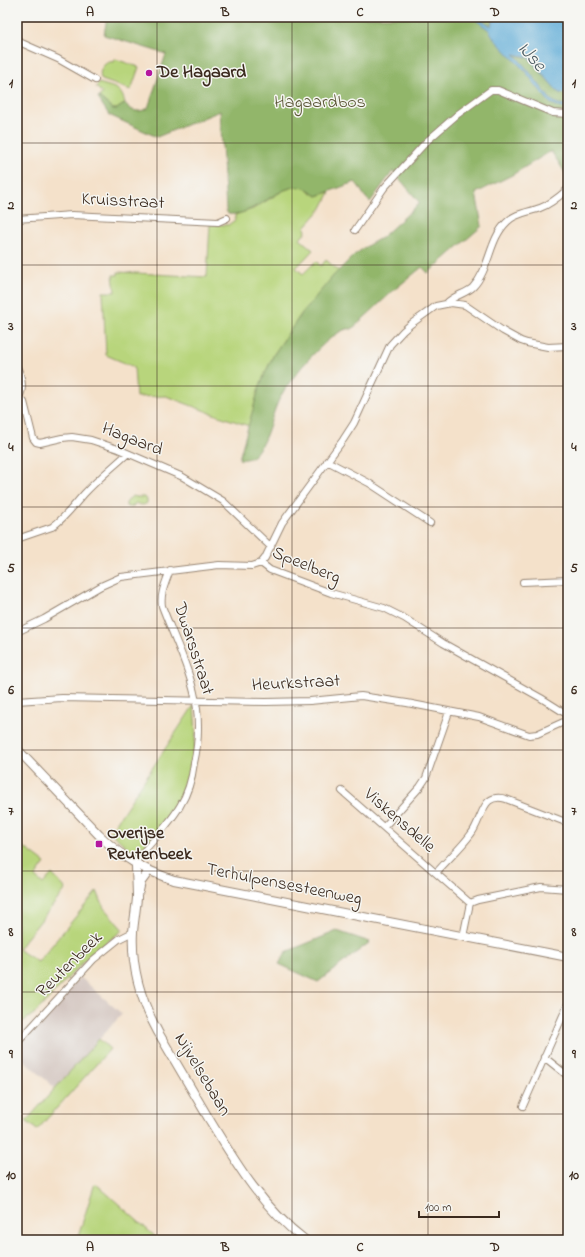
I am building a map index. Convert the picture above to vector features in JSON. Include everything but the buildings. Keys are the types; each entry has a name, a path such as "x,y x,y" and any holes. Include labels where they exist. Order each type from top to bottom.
{"main road":[{"name":"Terhulpensesteenweg","path":"17,749 99,836 121,855 149,871 174,880 568,957"},
{"name":"Nijvelsebaan","path":"136,864 137,899"},
{"name":"Nijvelsebaan","path":"149,871 141,882 137,899 133,932 136,975 144,1004 158,1032 241,1172 266,1203 284,1222 305,1240"}],"street":[{"path":"17,41 58,59 95,80"},
{"path":"355,230 384,188 427,141 458,114 491,90 498,90 553,113 568,114"},
{"path":"447,303 451,299 473,287 482,273 498,232 508,221 525,212 546,205 568,189"},
{"name":"Kruisstraat","path":"17,219 72,215 218,222 228,218"},
{"path":"261,563 266,558 282,523 354,423 390,345 403,331 419,318 436,306 447,303 456,303 465,305 503,331 521,341 543,347 568,346"},
{"name":"Hagaard","path":"17,367 20,372 22,382 22,390 18,399 24,402 33,438 36,442 40,443 62,438 82,438 98,442 183,477 223,501 271,547"},
{"path":"17,539 52,527 66,516 85,493 127,454"},
{"path":"327,462 369,483 430,523"},
{"name":"Speelberg","path":"17,632 44,619 111,581 132,575 219,565 252,566 261,563 270,570 331,593 384,608 404,618 443,643 541,698 568,715"},
{"name":"Dwarsstraat","path":"136,864 138,858 171,820 181,805 188,791 196,753 198,730 195,700 188,674 162,606 161,595 170,570"},
{"path":"523,582 568,580"},
{"name":"Heurkstraat","path":"17,701 62,698 266,702 310,701 361,696 407,703 487,720 531,735 538,734 568,720"},
{"path":"384,827 420,787 426,778 449,712"},
{"name":"Viskensdelle","path":"342,791 470,903"},
{"path":"436,873 472,834 478,824 486,803 495,798 500,797 506,799 568,823"},
{"path":"462,937 470,903 541,887 568,889"},
{"name":"Reutenbeek","path":"17,1043 93,960 119,939 133,932"},
{"path":"522,1106 568,1004"},
{"path":"544,1057 568,1076"}],"shaded area":[{"path":"80,977 122,1014 55,1088 17,1054 17,1047"}],"green space":[{"name":"Hagaardbos","path":"107,17 493,17 491,25 493,30 513,53 528,57 559,93 568,94 568,177 551,151 512,175 476,193 482,226 428,273 422,267 394,290 352,329 344,330 324,343 303,366 282,394 275,409 267,434 259,449 251,457 239,459 259,388 266,371 274,354 302,313 334,275 354,255 381,238 420,203 393,171 370,202 355,182 317,196 311,191 295,187 286,189 248,210 238,214 228,214 226,210 220,111 157,137 109,115 98,98 99,97 113,109 117,109 125,103 135,111 142,111 148,108 166,54 104,35"},
{"path":"115,59 139,67 131,90 102,80 100,74 102,67 107,63 114,62"},
{"path":"99,83 116,88 121,93 125,103 117,109 113,109 99,97 102,93 96,87"},
{"path":"294,187 303,187 317,196 330,192 322,208 305,227 306,232 300,239 313,250 296,268 303,274 316,261 321,266 326,260 339,271 302,313 274,354 259,388 249,426 166,396 136,397 134,367 106,355 103,292 115,292 113,275 118,275 118,272 207,277 210,224 228,225 235,220 235,215 253,209 284,190"},
{"path":"132,496 145,497 147,503 142,505 136,503 132,507 126,506 126,503"},
{"path":"194,705 196,733 191,776 177,808 137,856 110,832"},
{"path":"17,842 45,863 35,877 43,884 52,874 66,889 18,949 38,962 97,891 104,908 123,930 90,955 35,1013 17,1026"},
{"path":"337,931 370,942 318,982 279,964 286,952"},
{"path":"99,1039 110,1049 37,1130 26,1121"},
{"path":"95,1183 159,1240 77,1240"}],"water":[{"name":"IJse","path":"475,17 478,17 491,26 493,17 562,17 568,21 568,94 559,93 528,57 514,54 551,100 558,104 568,105 568,108 562,108 550,103 524,70 495,40 489,30 476,20"}],"place":[{"name":"De Hagaard","path":"149,73"},
{"name":"Overijse Reutenbeek","path":"99,844"}]}
